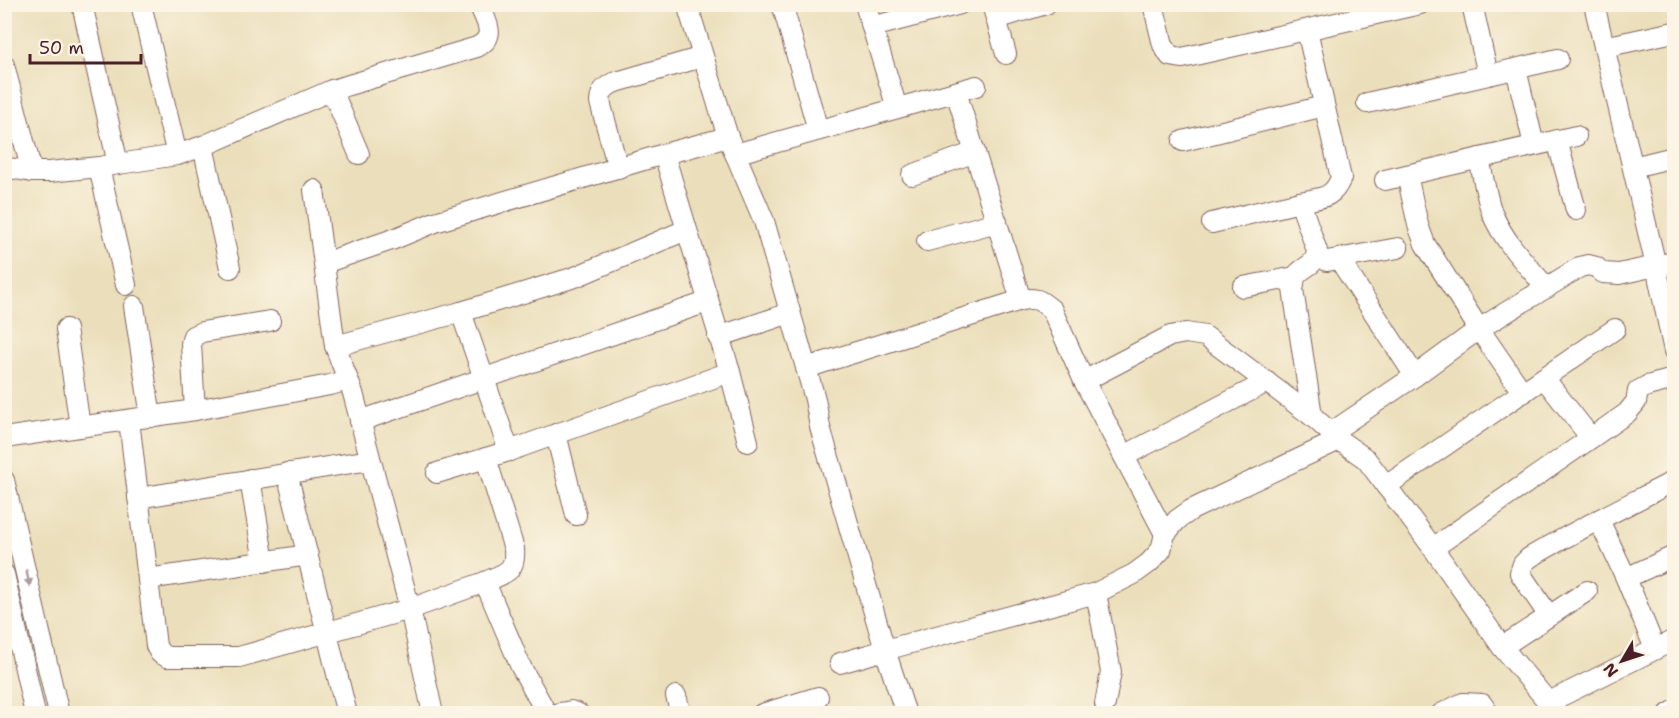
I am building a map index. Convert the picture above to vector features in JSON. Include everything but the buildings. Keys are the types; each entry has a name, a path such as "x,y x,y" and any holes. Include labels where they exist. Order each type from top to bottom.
{"street":[{"path":"82,4 126,285"},
{"path":"141,4 177,155"},
{"path":"4,167 32,172 49,172 177,155 332,90 485,43 490,30 479,4"},
{"path":"687,4 731,146 764,221 815,399 820,427 906,714"},
{"path":"782,4 818,130"},
{"path":"865,4 897,108"},
{"path":"872,27 960,4"},
{"path":"1006,54 994,12 1046,4"},
{"path":"1154,4 1163,45 1170,56 1182,58 1420,4"},
{"path":"1472,4 1488,75"},
{"path":"1593,4 1634,168 1665,264 1674,351"},
{"path":"1212,223 1329,196 1337,188 1341,178 1307,30"},
{"path":"1604,47 1674,32"},
{"path":"618,168 600,102 601,92 613,83 702,57"},
{"path":"1367,103 1558,59"},
{"path":"4,65 32,172"},
{"path":"1516,69 1534,145"},
{"path":"324,263 435,222 664,154 731,146 818,130 976,86"},
{"path":"332,90 359,154"},
{"path":"956,92 1021,300"},
{"path":"1183,141 1324,106"},
{"path":"1385,180 1567,138 1576,210"},
{"path":"203,146 230,268"},
{"path":"912,175 975,152"},
{"path":"664,154 748,442"},
{"path":"1634,168 1674,157"},
{"path":"1479,158 1491,211 1498,225 1513,249 1546,288"},
{"path":"1407,175 1425,244 1522,393"},
{"path":"314,190 335,346 360,421 410,609 433,714"},
{"path":"1300,202 1317,251 1316,259 1312,264 1295,278 1293,289 1312,416"},
{"path":"927,241 997,222"},
{"path":"335,346 461,312 575,277 686,230"},
{"path":"1312,264 1398,248"},
{"path":"1339,259 1415,376"},
{"path":"840,663 1096,593 1134,574 1149,563 1161,550 1165,534 1177,520 1191,510 1335,436 1479,330 1580,267 1588,265 1596,267 1603,273 1619,274 1665,264"},
{"path":"1243,287 1295,278"},
{"path":"806,368 1021,300 1034,298 1052,310 1084,381 1165,534"},
{"path":"360,421 707,302"},
{"path":"134,306 151,417"},
{"path":"461,312 509,451"},
{"path":"718,337 790,314"},
{"path":"195,410 191,344 194,336 202,332 270,321"},
{"path":"66,329 80,427"},
{"path":"1386,486 1615,329"},
{"path":"1084,381 1170,336 1186,333 1205,336 1366,459 1502,647 1554,708 1674,640"},
{"path":"437,473 509,451 729,372"},
{"path":"1544,378 1591,438"},
{"path":"1432,548 1627,413 1636,402 1638,390 1674,379"},
{"path":"4,438 195,410 348,380"},
{"path":"1124,456 1267,382"},
{"path":"129,420 156,646 160,653 167,657 239,657 410,609 509,571 515,562 514,549 486,458"},
{"path":"556,434 576,515"},
{"path":"138,498 370,460"},
{"path":"287,473 347,714"},
{"path":"250,479 264,562"},
{"path":"4,480 60,714"},
{"path":"1549,616 1520,573 1522,564 1580,528 1674,481"},
{"path":"1599,520 1655,649"},
{"path":"148,579 308,555"},
{"path":"1626,578 1674,556"},
{"path":"4,574 35,714"},
{"path":"485,582 521,667 547,714"},
{"path":"1502,647 1587,591"},
{"path":"1096,593 1111,672 1105,704"},
{"path":"1441,714 1463,703 1482,705 1489,714"},
{"path":"762,714 808,704"},
{"path":"554,714 571,711 579,714"},
{"path":"1669,714 1674,711"}]}
